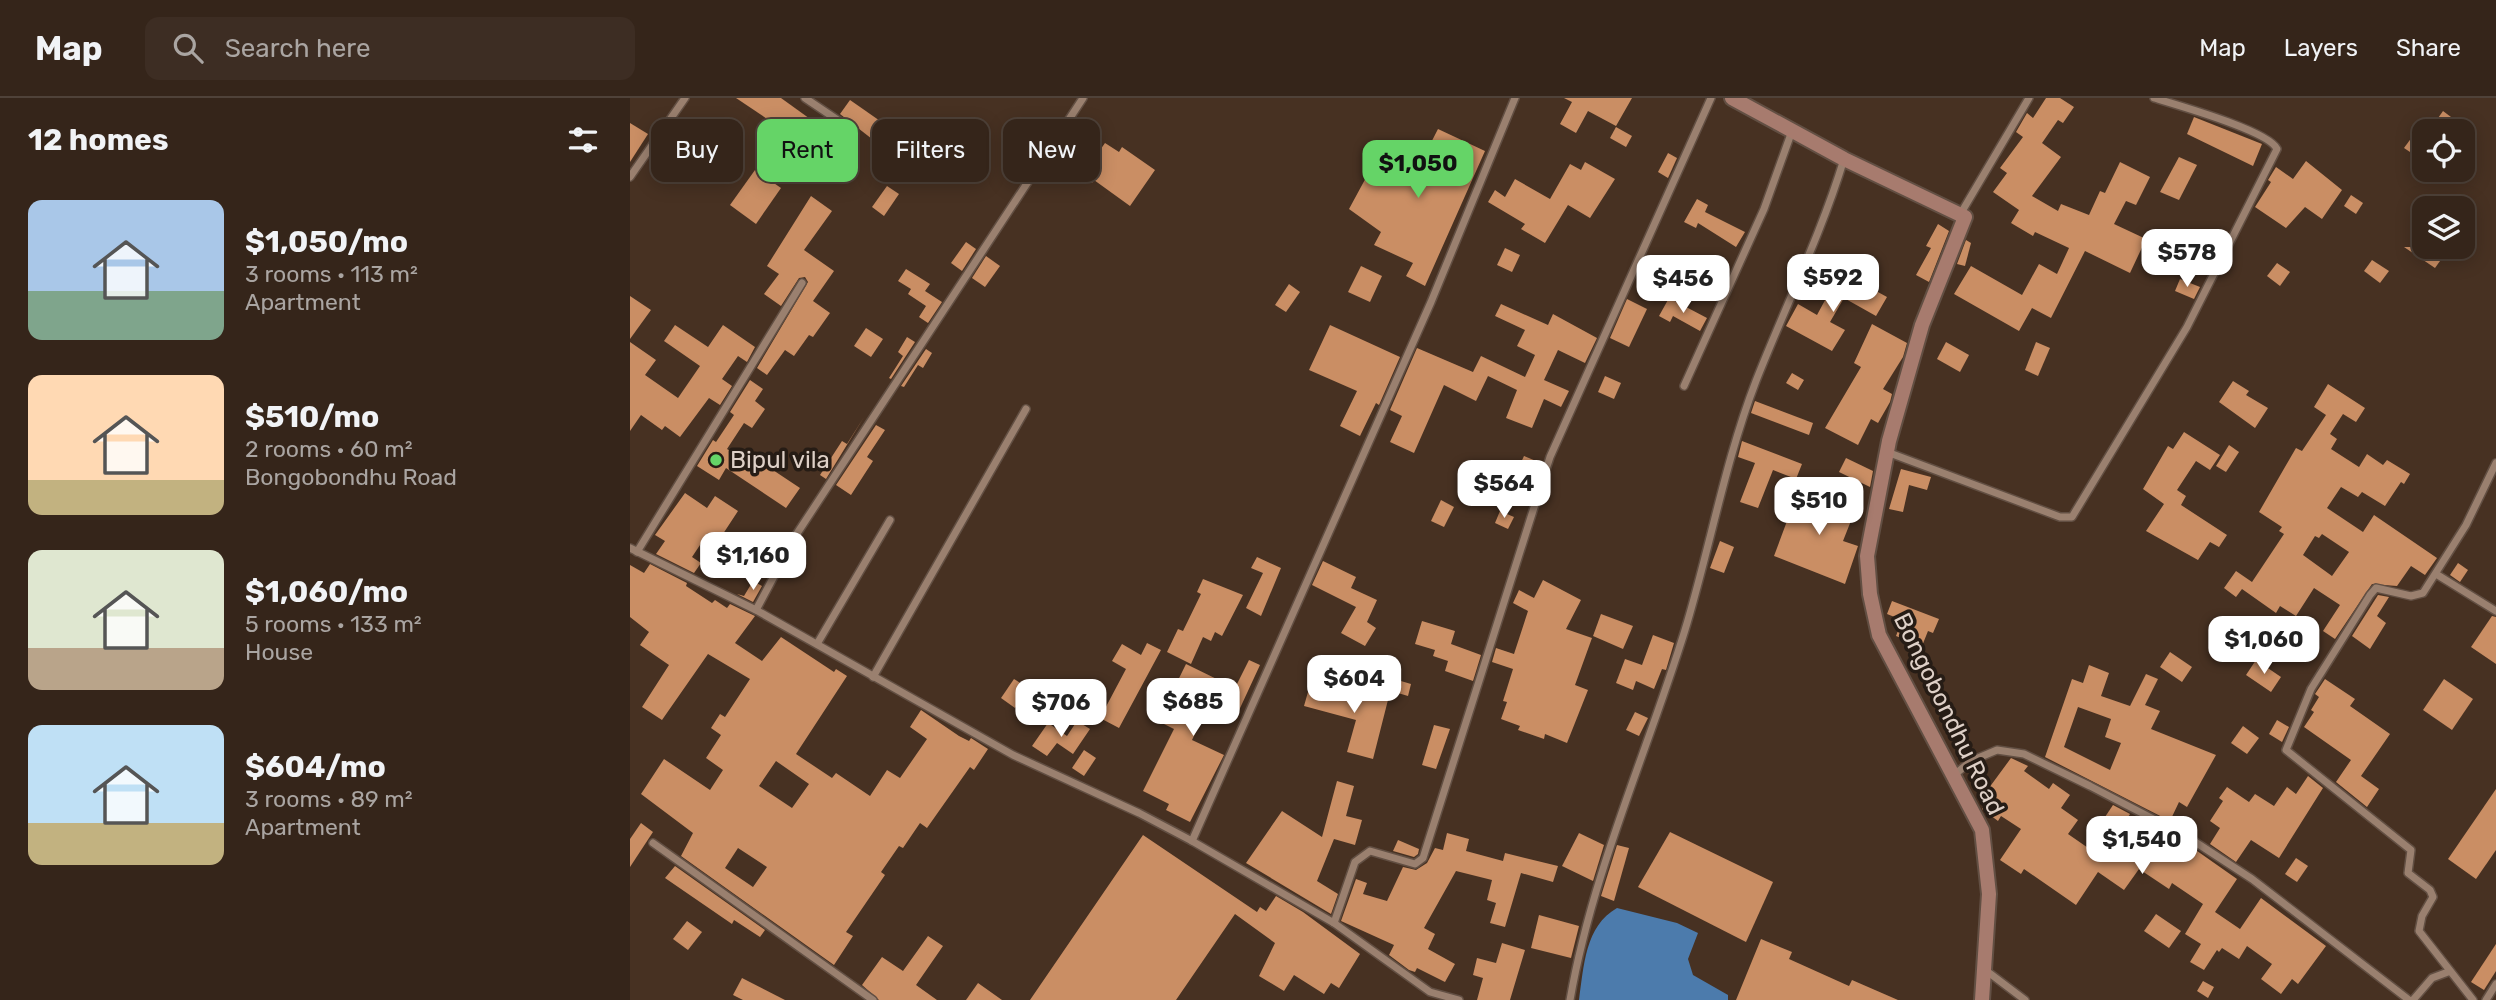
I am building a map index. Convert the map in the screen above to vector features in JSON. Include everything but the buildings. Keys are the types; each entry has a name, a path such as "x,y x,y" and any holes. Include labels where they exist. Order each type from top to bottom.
{"street":[{"path":"630,177 685,98"},
{"path":"805,98 836,119"},
{"path":"756,610 796,535 1083,98"},
{"path":"1192,841 1431,302 1515,98"},
{"path":"1334,923 1355,862 1370,851 1415,864 1423,858 1550,457 1711,98"},
{"path":"1731,98 1844,159 1961,214"},
{"name":"Bongobondhu Road","path":"1982,1000 1989,894 1982,830 1878,635 1870,594 1867,556 1887,453 1922,325 1965,222 1961,214 2029,98"},
{"path":"1887,453 2060,517 2073,517 2187,327 2277,149 2269,139 2213,116 2154,98"},
{"path":"1684,386 1719,316 1764,209 1792,131"},
{"path":"1570,1000 1594,901 1685,628 1713,522 1755,383 1834,192 1844,159"},
{"path":"802,283 634,550 756,610 1013,755 1139,813 1192,841 1334,923 1430,992 1458,1000"},
{"path":"873,677 1026,409"},
{"path":"2473,1000 2448,972 2419,931 2422,916 2433,897 2430,890 2408,873 2411,850 2286,750 2311,689 2376,588 2411,596 2423,593 2466,525 2496,463"},
{"path":"817,644 890,520"},
{"path":"2436,574 2496,611"},
{"path":"1953,776 1971,761 1997,750 2024,754 2186,836 2252,879 2411,1000 2432,978 2448,972"},
{"path":"653,843 873,1000"},
{"path":"1984,969 2025,1000"},
{"path":"2486,1000 2496,984"}],"water":[{"path":"1617,908 1677,923 1698,933 1688,959 1693,975 1728,995 1728,1000 1579,1000 1592,936 1606,916"}],"place":[{"name":"Bipul vila","path":"716,460"}]}
